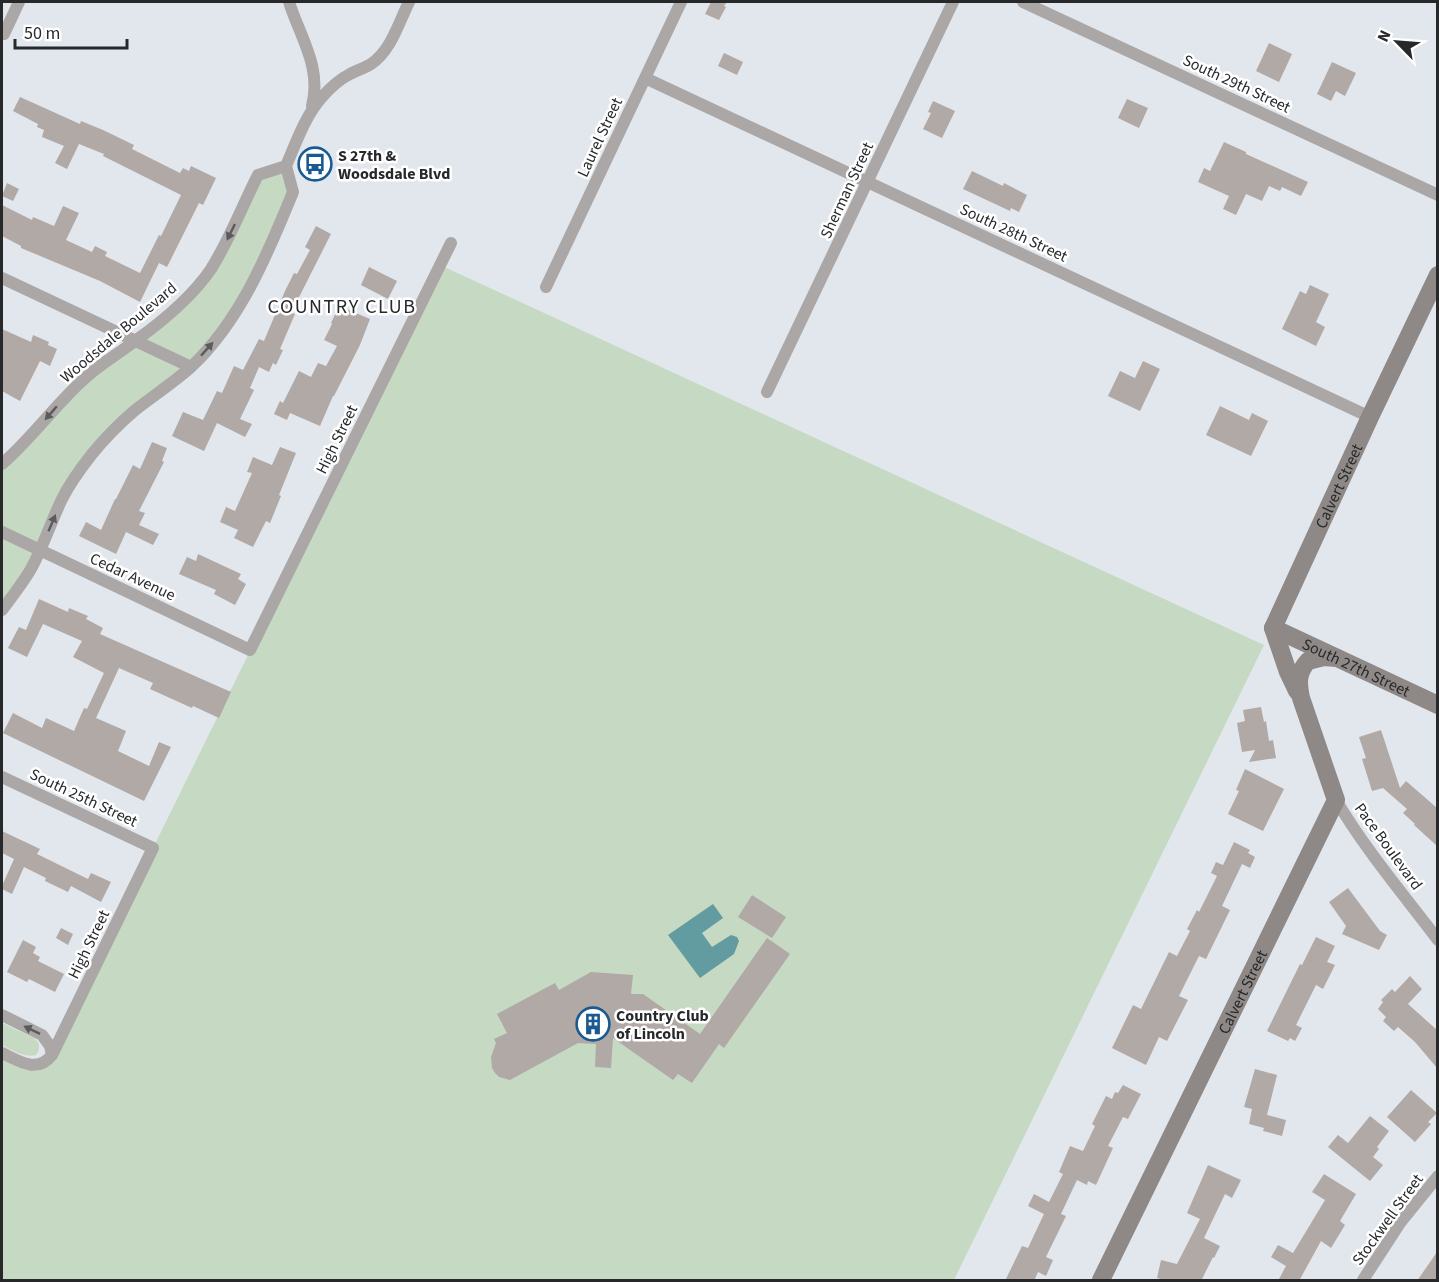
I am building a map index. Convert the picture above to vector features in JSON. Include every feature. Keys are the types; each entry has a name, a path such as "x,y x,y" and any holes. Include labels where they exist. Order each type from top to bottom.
{"street":[{"path":"4,34 19,2"},
{"path":"289,2 314,65 315,97 311,113"},
{"path":"2,610 31,569 63,498 74,478 93,453 134,411 191,367 232,317 258,272 293,192 285,166 311,113 333,85 381,56 409,2"},
{"name":"Laurel Street","path":"546,287 681,2"},
{"name":"Sherman Street","path":"767,392 953,2"},
{"name":"South 29th Street","path":"1023,2 1437,195"},
{"name":"South 28th Street","path":"645,78 1370,417"},
{"name":"Woodsdale Boulevard","path":"2,464 19,449 60,402 84,379 169,314 189,295 210,270 225,244 258,175 285,166"},
{"name":"High Street","path":"250,650 451,243"},
{"name":"Calvert Street","path":"1273,628 1437,275"},
{"path":"2,278 191,367"},
{"name":"Cedar Avenue","path":"2,532 250,650"},
{"path":"1273,628 1287,672 1301,698"},
{"name":"South 27th Street","path":"1273,628 1437,705"},
{"path":"1336,800 1298,684 1299,675 1308,661 1324,657 1337,658"},
{"name":"South 25th Street","path":"2,777 153,848"},
{"name":"Calvert Street","path":"1101,1281 1336,800"},
{"name":"Pace Boulevard","path":"1336,800 1369,850 1437,940"},
{"name":"High Street","path":"52,1055 153,848"},
{"path":"2,1015 42,1035 52,1055 48,1061 35,1066 2,1053"},
{"name":"Stockwell Street","path":"1363,1281 1400,1223 1437,1176"}],"green space":[{"path":"286,166 294,191 258,271 212,344 111,433 53,520 2,610 2,464 60,402 135,341 210,270 258,175"},
{"name":"Country Club of Lincoln","path":"440,265 1264,645 954,1280 2,1280 2,1053 43,1064 153,848"},
{"path":"2,1023 34,1038 39,1044 36,1055 23,1054 2,1045"}],"water":[{"path":"713,904 723,918 702,933 712,947 731,935 737,937 739,941 734,954 700,978 668,935"}],"building":[{"path":"711,2 727,2 719,20 705,14"},
{"path":"1269,43 1292,54 1279,82 1256,71"},
{"path":"724,53 743,62 737,75 718,66"},
{"path":"1332,62 1356,73 1345,96 1336,91 1331,101 1317,94"},
{"path":"20,97 80,124 81,121 103,130 134,145 132,149 180,173 183,168 189,171 191,166 216,178 203,205 199,203 167,267 159,263 140,302 100,281 21,248 2,236 2,205 32,220 33,217 54,226 63,206 79,213 66,240 92,252 95,246 107,252 105,256 140,273 181,195 103,156 104,154 79,144 67,169 55,163 64,146 42,137 44,130 37,127 38,124 13,111"},
{"path":"1127,99 1148,108 1139,128 1118,118"},
{"path":"933,101 955,111 942,138 923,129 931,113 928,112"},
{"path":"1224,142 1308,182 1301,196 1282,187 1280,191 1269,186 1262,201 1246,194 1236,215 1223,209 1229,196 1198,182 1204,168 1210,171"},
{"path":"972,171 1027,195 1019,212 1011,208 1010,211 963,189"},
{"path":"7,183 19,189 13,201 2,196"},
{"path":"316,226 331,234 291,313 295,314 280,349 283,350 276,365 273,363 269,372 259,367 250,388 254,390 240,419 252,424 245,437 217,423 204,451 172,436 183,412 203,420 217,391 222,393 234,366 243,370 259,339 264,341 294,273 297,274 310,250 305,247"},
{"path":"369,267 397,281 388,299 361,285"},
{"path":"1310,285 1329,294 1316,322 1325,327 1316,346 1282,329 1300,291 1306,294"},
{"path":"339,306 370,319 360,345 320,426 290,413 287,420 274,414 280,401 283,403 299,371 311,377 318,363 326,366 337,346 324,340"},
{"path":"2,329 31,342 33,335 49,342 48,345 57,349 50,366 40,361 20,401 2,391"},
{"path":"1143,361 1160,369 1140,411 1108,396 1120,371 1135,378"},
{"path":"1220,406 1249,420 1252,413 1268,421 1251,456 1206,435"},
{"path":"152,442 167,448 162,461 164,462 139,511 145,513 139,525 159,534 153,545 126,532 116,554 79,536 86,522 101,530 133,465 140,469"},
{"path":"280,447 296,453 270,523 266,521 253,547 234,538 238,530 220,522 226,507 235,511 252,473 247,472 253,457 272,465"},
{"path":"198,554 241,574 238,579 246,584 235,605 214,594 216,590 179,574 187,557 196,561"},
{"path":"39,599 68,612 69,608 88,616 86,619 103,628 100,634 231,692 219,718 150,689 153,683 119,668 96,718 126,731 118,751 149,766 159,742 171,747 144,801 3,733 13,713 42,728 46,718 74,731 104,673 73,657 82,641 43,624 27,657 8,648 19,627 26,630"},
{"path":"1261,707 1269,741 1273,740 1276,758 1249,762 1255,750 1242,752 1237,723 1245,721 1243,710"},
{"path":"1381,730 1400,788 1406,781 1437,808 1437,846 1403,813 1407,809 1383,788 1372,791 1362,759 1366,758 1359,737"},
{"path":"1245,769 1284,789 1263,831 1228,814 1239,791 1236,790"},
{"path":"2,831 40,849 37,854 88,879 91,873 111,882 101,902 71,886 68,892 24,867 12,894 2,889 14,859 2,853"},
{"path":"1234,842 1250,850 1248,853 1255,857 1250,868 1242,864 1222,906 1230,910 1206,959 1199,956 1179,996 1188,1000 1167,1041 1159,1037 1146,1065 1112,1048 1133,1005 1141,1009 1169,952 1177,956 1190,931 1187,929 1197,910 1199,912 1217,876 1211,873 1216,862 1223,865"},
{"path":"1348,888 1380,931 1387,935 1379,950 1342,934 1346,926 1329,902"},
{"path":"752,895 786,917 772,938 738,917"},
{"path":"61,928 73,934 68,945 56,938"},
{"path":"1316,937 1335,946 1327,962 1335,965 1323,989 1316,985 1296,1025 1302,1028 1295,1041 1290,1038 1288,1041 1267,1031"},
{"name":"Country Club of Lincoln","path":"767,938 790,954 724,1048 719,1044 692,1083 678,1074 673,1080 613,1038 611,1068 595,1067 596,1044 578,1043 510,1080 499,1077 492,1068 491,1057 496,1043 494,1039 507,1033 497,1014 555,983 559,990 591,972 633,975 631,994 643,994 700,1034"},
{"path":"23,940 36,947 33,953 40,957 38,961 64,974 55,992 29,979 27,982 7,972"},
{"path":"1410,976 1422,989 1408,1004 1437,1030 1437,1068 1415,1042 1398,1027 1394,1031 1383,1021 1386,1017 1378,1009 1383,1002 1381,1000 1392,989 1395,992"},
{"path":"1255,1069 1277,1075 1267,1115 1286,1120 1282,1136 1249,1124 1252,1109 1244,1107"},
{"path":"1123,1085 1141,1094 1128,1119 1123,1117 1108,1146 1113,1148 1096,1185 1088,1181 1087,1185 1077,1180 1061,1214 1066,1216 1046,1257 1053,1260 1046,1276 1038,1272 1034,1281 1005,1281 1022,1246 1028,1248 1044,1214 1028,1206 1034,1194 1049,1202 1063,1174 1059,1172 1070,1146 1083,1151 1095,1126 1092,1124 1106,1096 1112,1099 1115,1092 1118,1093"},
{"path":"1411,1090 1437,1113 1428,1122 1431,1124 1415,1142 1387,1117"},
{"path":"1370,1116 1389,1131 1377,1147 1379,1149 1373,1157 1383,1165 1370,1181 1328,1147 1338,1135 1348,1143"},
{"path":"1208,1165 1241,1180 1232,1198 1225,1194 1204,1238 1220,1246 1201,1281 1168,1281 1157,1278 1161,1260 1177,1264 1200,1219 1187,1213"},
{"path":"1324,1174 1356,1194 1340,1221 1345,1225 1331,1248 1321,1241 1299,1281 1278,1281 1286,1266 1271,1257 1278,1245 1293,1253 1325,1200 1312,1192"},
{"path":"1437,1252 1437,1281 1417,1281"}],"place":[{"name":"S 27th & Woodsdale Blvd","path":"315,164"},
{"name":"Country Club of Lincoln","path":"593,1024"}],"district":[{"name":"COUNTRY CLUB","path":"342,306"}]}
